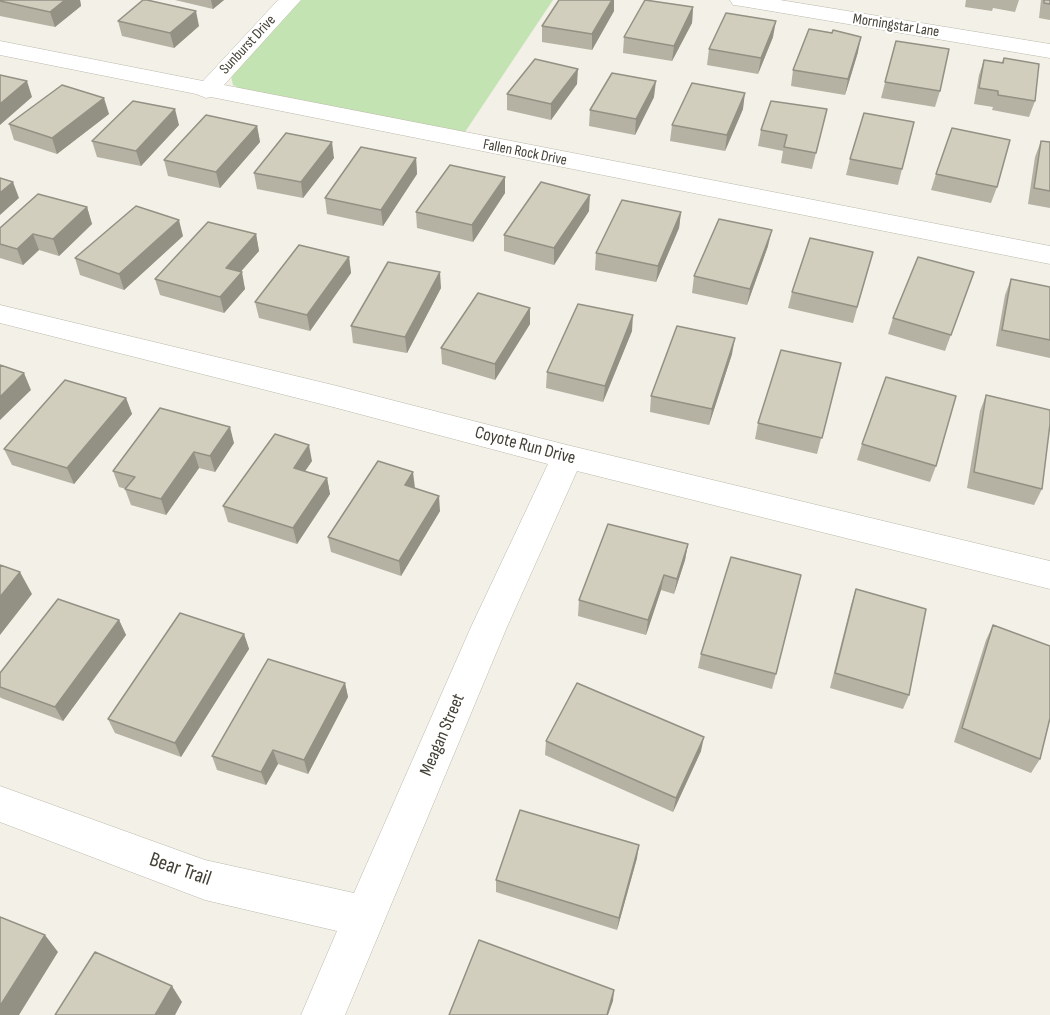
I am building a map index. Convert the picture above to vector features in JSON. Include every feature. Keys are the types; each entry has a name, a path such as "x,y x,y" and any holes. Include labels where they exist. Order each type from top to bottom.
{"street":[{"name":"Sunburst Drive","path":"206,91 290,0"},
{"name":"Morningstar Lane","path":"741,0 1050,51"},
{"name":"Fallen Rock Drive","path":"0,48 206,91 1050,255"},
{"name":"Coyote Run Drive","path":"0,314 333,396 567,457 1050,575"},
{"name":"Meagan Street","path":"323,1015 489,627 567,457"},
{"name":"Bear Trail","path":"0,804 205,880 366,916"}],"green space":[{"path":"300,0 553,0 465,132 241,89 233,85 231,76"}],"building":[{"path":"0,0 65,0 50,12"},
{"path":"143,0 196,11 170,33 118,21"},
{"path":"559,0 612,0 592,34 542,26"},
{"path":"645,0 693,7 674,46 624,37"},
{"path":"726,13 776,21 761,58 709,49"},
{"path":"809,29 832,33 833,30 861,37 848,79 793,70"},
{"path":"896,41 949,49 940,91 885,82"},
{"path":"1004,58 1039,64 1035,101 998,95 998,91 979,88 984,60 1003,63"},
{"path":"535,59 578,69 551,104 507,94"},
{"path":"612,73 656,81 636,119 590,110"},
{"path":"0,75 27,81 0,104"},
{"path":"692,83 745,93 727,135 672,125"},
{"path":"62,85 104,98 52,138 9,124"},
{"path":"133,101 175,109 136,151 92,141"},
{"path":"771,101 827,109 816,153 784,147 787,135 761,130"},
{"path":"864,113 914,122 902,169 850,159"},
{"path":"206,115 257,126 216,172 164,160"},
{"path":"952,128 1010,140 997,187 936,174"},
{"path":"286,133 332,142 301,182 254,173"},
{"path":"1041,141 1050,142 1050,191 1034,188"},
{"path":"361,147 416,158 381,210 325,198"},
{"path":"450,165 505,177 472,225 416,212"},
{"path":"0,178 13,182 0,193"},
{"path":"541,182 590,195 554,248 504,235"},
{"path":"38,194 87,207 53,239 33,234 17,249 0,244 0,228"},
{"path":"622,200 681,212 658,266 596,253"},
{"path":"136,206 179,220 119,274 75,258"},
{"path":"719,219 772,230 750,289 694,276"},
{"path":"208,222 256,234 226,268 242,272 220,297 155,279"},
{"path":"810,238 873,252 857,307 792,292"},
{"path":"299,245 349,257 307,315 255,302"},
{"path":"918,257 974,272 951,335 893,318"},
{"path":"388,262 440,272 405,337 351,326"},
{"path":"1011,279 1050,287 1050,340 1002,330"},
{"path":"478,293 530,308 495,364 441,348"},
{"path":"578,304 633,315 605,386 547,372"},
{"path":"677,326 735,338 712,409 651,396"},
{"path":"781,350 841,363 822,438 758,423"},
{"path":"0,365 24,373 0,397"},
{"path":"886,377 956,396 936,466 862,444"},
{"path":"65,380 126,398 67,468 4,449"},
{"path":"986,395 1050,410 1042,489 974,472"},
{"path":"160,408 230,427 210,456 194,452 161,499 125,489 135,477 113,471"},
{"path":"275,434 309,445 294,468 327,478 293,528 223,506"},
{"path":"378,461 413,472 405,485 439,496 399,561 328,537"},
{"path":"608,524 688,544 677,579 664,575 648,620 579,600"},
{"path":"731,557 801,575 776,674 701,654"},
{"path":"0,565 20,572 0,597"},
{"path":"856,589 926,609 909,695 835,673"},
{"path":"58,599 119,620 55,707 0,687 0,673"},
{"path":"180,613 244,634 175,743 108,719"},
{"path":"993,625 1050,646 1050,718 1040,759 962,728"},
{"path":"268,659 345,683 304,760 273,750 261,772 212,756"},
{"path":"577,683 704,737 676,798 546,741"},
{"path":"520,810 639,845 619,918 496,880"},
{"path":"0,917 45,935 0,1006"},
{"path":"479,940 614,990 607,1015 449,1015"},
{"path":"95,952 172,986 155,1015 55,1015"}]}
